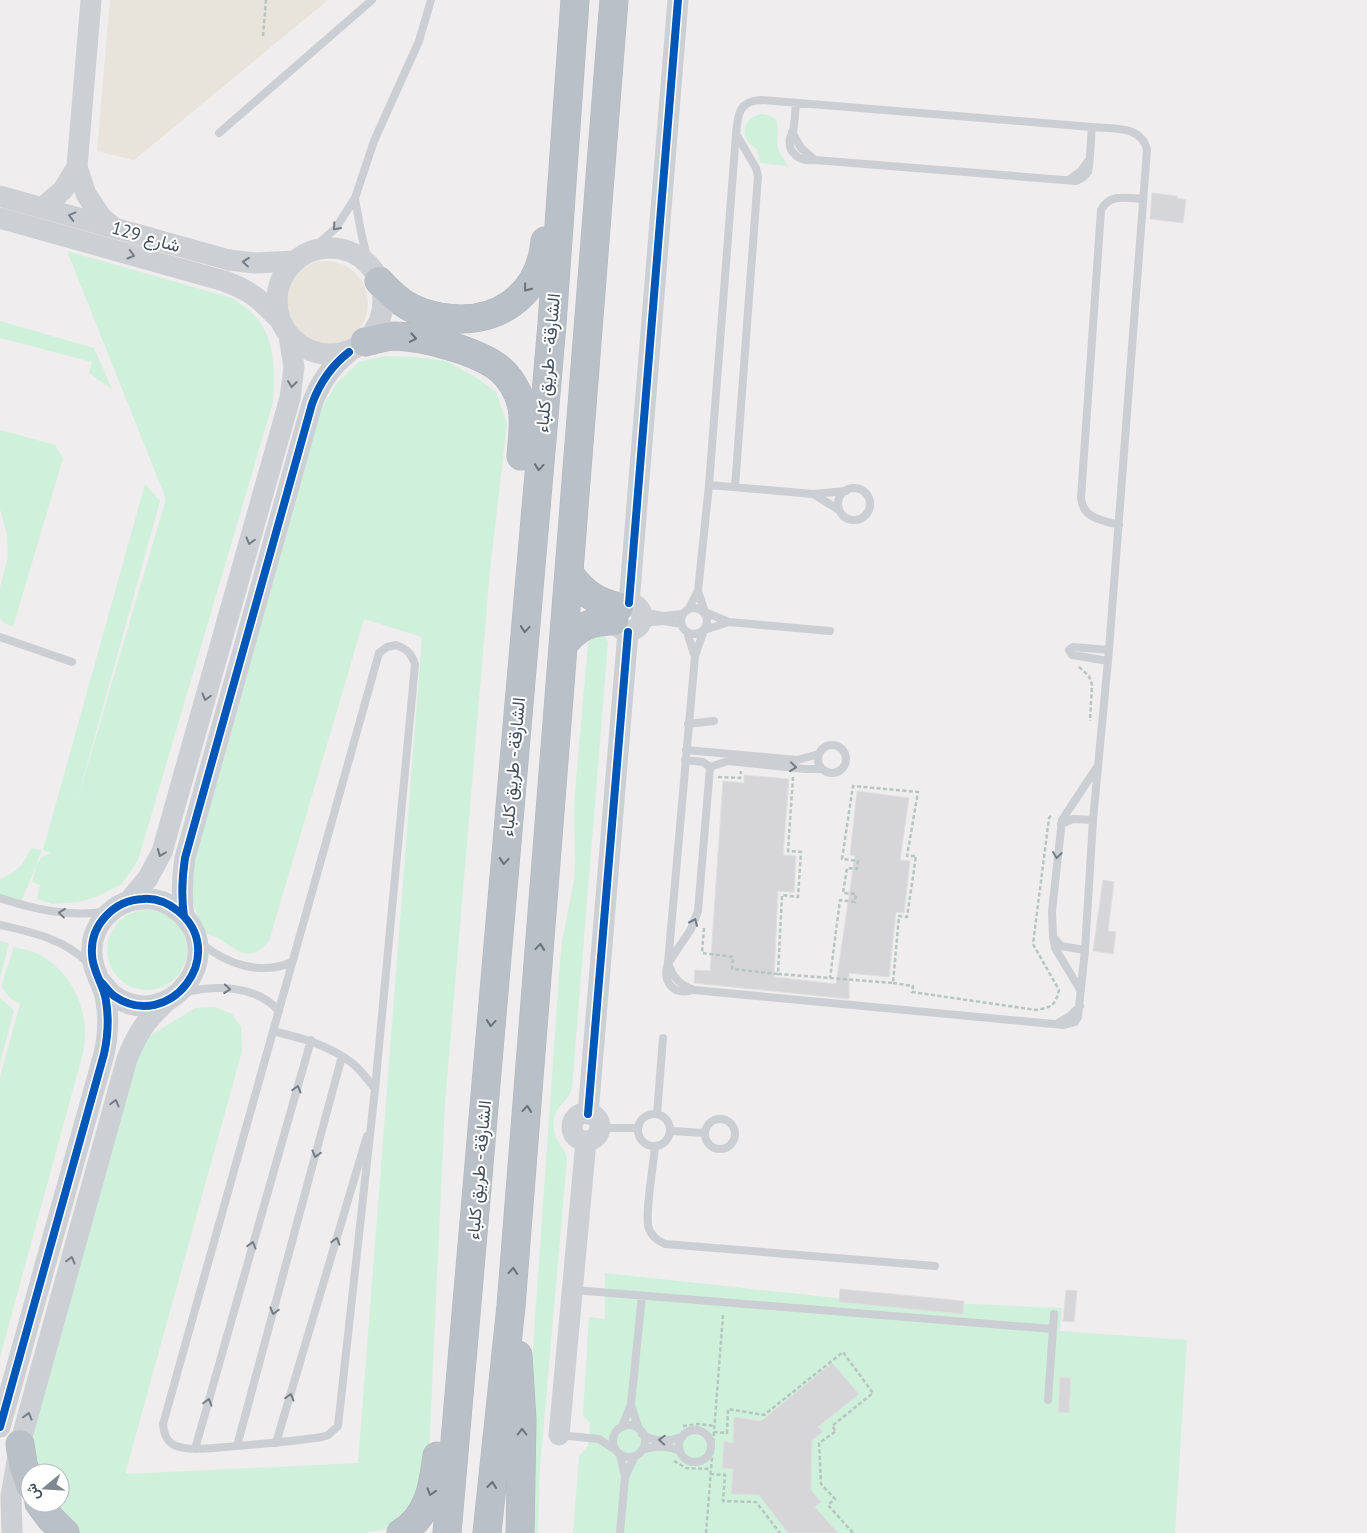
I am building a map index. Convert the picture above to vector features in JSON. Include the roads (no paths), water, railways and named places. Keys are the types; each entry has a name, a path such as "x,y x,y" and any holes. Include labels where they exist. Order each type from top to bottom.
{"highway":[{"path":"374,273 393,296 408,307 426,314 462,320 477,318 510,305 524,293 535,278 544,254 566,0"},
{"name":"الشارقة - طريق كلباء","path":"447,1533 552,324 575,0"},
{"name":"الشارقة - طريق كلباء","path":"487,1533 511,1306 614,0"},
{"path":"357,347 393,336 408,337 465,351 486,360 502,371 513,385 521,403 524,421 496,757 499,780 508,814"},
{"path":"569,573 580,588 595,599 629,616"},
{"path":"564,644 577,630 586,625 629,616"},
{"path":"401,1533 419,1516 428,1501 434,1484 460,1206 473,1133 485,1098"},
{"path":"511,1306 521,1398 520,1533"},
{"path":"20,1444 23,1463"},
{"path":"46,1513 65,1533"}],"street":[{"path":"91,0 77,167 86,194 102,218 113,227"},
{"path":"559,1435 591,1128 678,0"},
{"path":"42,208 63,190 77,167"},
{"name":"شارع 129","path":"0,196 229,260 255,263 302,256"},
{"name":"شارع 129","path":"0,218 243,288 254,295 285,328"},
{"path":"129,901 148,878 162,852 290,398 294,367 285,328 277,308 278,288 286,271 302,256 326,248 342,249 357,255 374,273 383,297 382,314 376,330 336,362 326,374 312,404 185,858 182,877 184,916"},
{"path":"285,328 302,347 317,353 333,355 357,347"},
{"path":"0,1427 108,1034 106,1000 92,954 94,938 100,924 110,911 129,901 144,898 159,900 172,906 184,916 192,927 197,940 198,955 196,969 189,983 152,1015 143,1026 134,1041 127,1059 20,1444 11,1496 12,1533"},
{"path":"98,976 114,996 131,1004 150,1005 173,997"}],"lane":[{"path":"219,133 372,0"},
{"path":"302,256 336,228 355,198 374,142 418,41 428,1"},
{"path":"682,624 686,611 698,591 710,485 737,118 740,110 753,100 761,100 1092,127 1132,131 1142,138 1147,150 1119,525 1093,820 1080,1012 1075,1022 1064,1025 694,990 677,981 671,973 668,964 688,724 695,656 708,622 698,591"},
{"path":"796,103 792,132 801,148 815,160 1069,180 1081,172 1089,160 1092,127"},
{"path":"735,487 758,176 756,168 736,134"},
{"path":"355,198 361,232 374,273"},
{"path":"1119,525 1089,515 1082,504 1081,498 1100,220 1101,210 1108,201 1119,198 1143,199"},
{"path":"710,485 813,494 846,491"},
{"path":"851,488 863,491 870,500 868,512 864,517 853,520 842,515 839,510 838,501 840,497 851,488"},
{"path":"813,494 839,510"},
{"path":"664,618 698,608 729,622 830,631"},
{"path":"629,616 664,618 682,624 687,632 695,656"},
{"path":"687,632 696,634 729,622"},
{"path":"0,637 72,662"},
{"path":"396,646 406,649 412,656 414,665 375,1089 338,1426 328,1435 322,1437 276,1444 195,1448 176,1446 171,1443 164,1433 163,1424 292,962 379,653 387,647 396,646"},
{"path":"1108,661 1072,655 1069,650 1073,647 1109,650"},
{"path":"688,724 714,721"},
{"path":"831,745 841,748 846,756 845,767 836,773 826,772 822,768 818,762 822,749 831,745"},
{"path":"686,750 797,760 819,754"},
{"path":"686,760 703,762 710,767"},
{"path":"710,767 728,761 805,769 822,768"},
{"path":"1081,991 1058,953 1053,936 1052,911 1061,824 1098,765"},
{"path":"668,964 691,929 698,911 710,767"},
{"path":"1061,824 1073,819 1093,820"},
{"path":"0,898 31,908 64,914 110,911"},
{"path":"0,924 59,942 82,956 98,976"},
{"path":"1053,936 1061,946 1085,950"},
{"path":"197,940 212,952 230,961 249,967 268,969 292,962"},
{"path":"173,997 211,988 243,990 267,1000 279,1011"},
{"path":"273,1031 311,1040 342,1056 360,1070 375,1089"},
{"path":"657,1114 663,1038"},
{"path":"195,1448 311,1040"},
{"path":"237,1446 342,1056"},
{"path":"652,1114 657,1114 667,1120 671,1131 666,1141 655,1146 645,1143 641,1139 638,1128 642,1119 652,1114"},
{"path":"276,1444 372,1116"},
{"path":"718,1119 732,1125 735,1135 731,1145 721,1149 711,1147 707,1143 705,1133 709,1124 718,1119"},
{"path":"591,1128 638,1128"},
{"path":"671,1131 705,1133"},
{"path":"655,1146 647,1221 651,1233 660,1242 935,1266"},
{"path":"573,1290 1054,1328"},
{"path":"626,1477 613,1440 631,1404 642,1296"},
{"path":"1048,1400 1054,1314"},
{"path":"620,1533 626,1477 644,1442 631,1404"},
{"path":"600,1439 620,1428 633,1426 653,1439 669,1440 682,1437 692,1431 704,1433 710,1443 708,1454 699,1462 687,1460 680,1451 679,1444 682,1437"},
{"path":"559,1435 600,1439 624,1456 652,1447 680,1451"}]}
